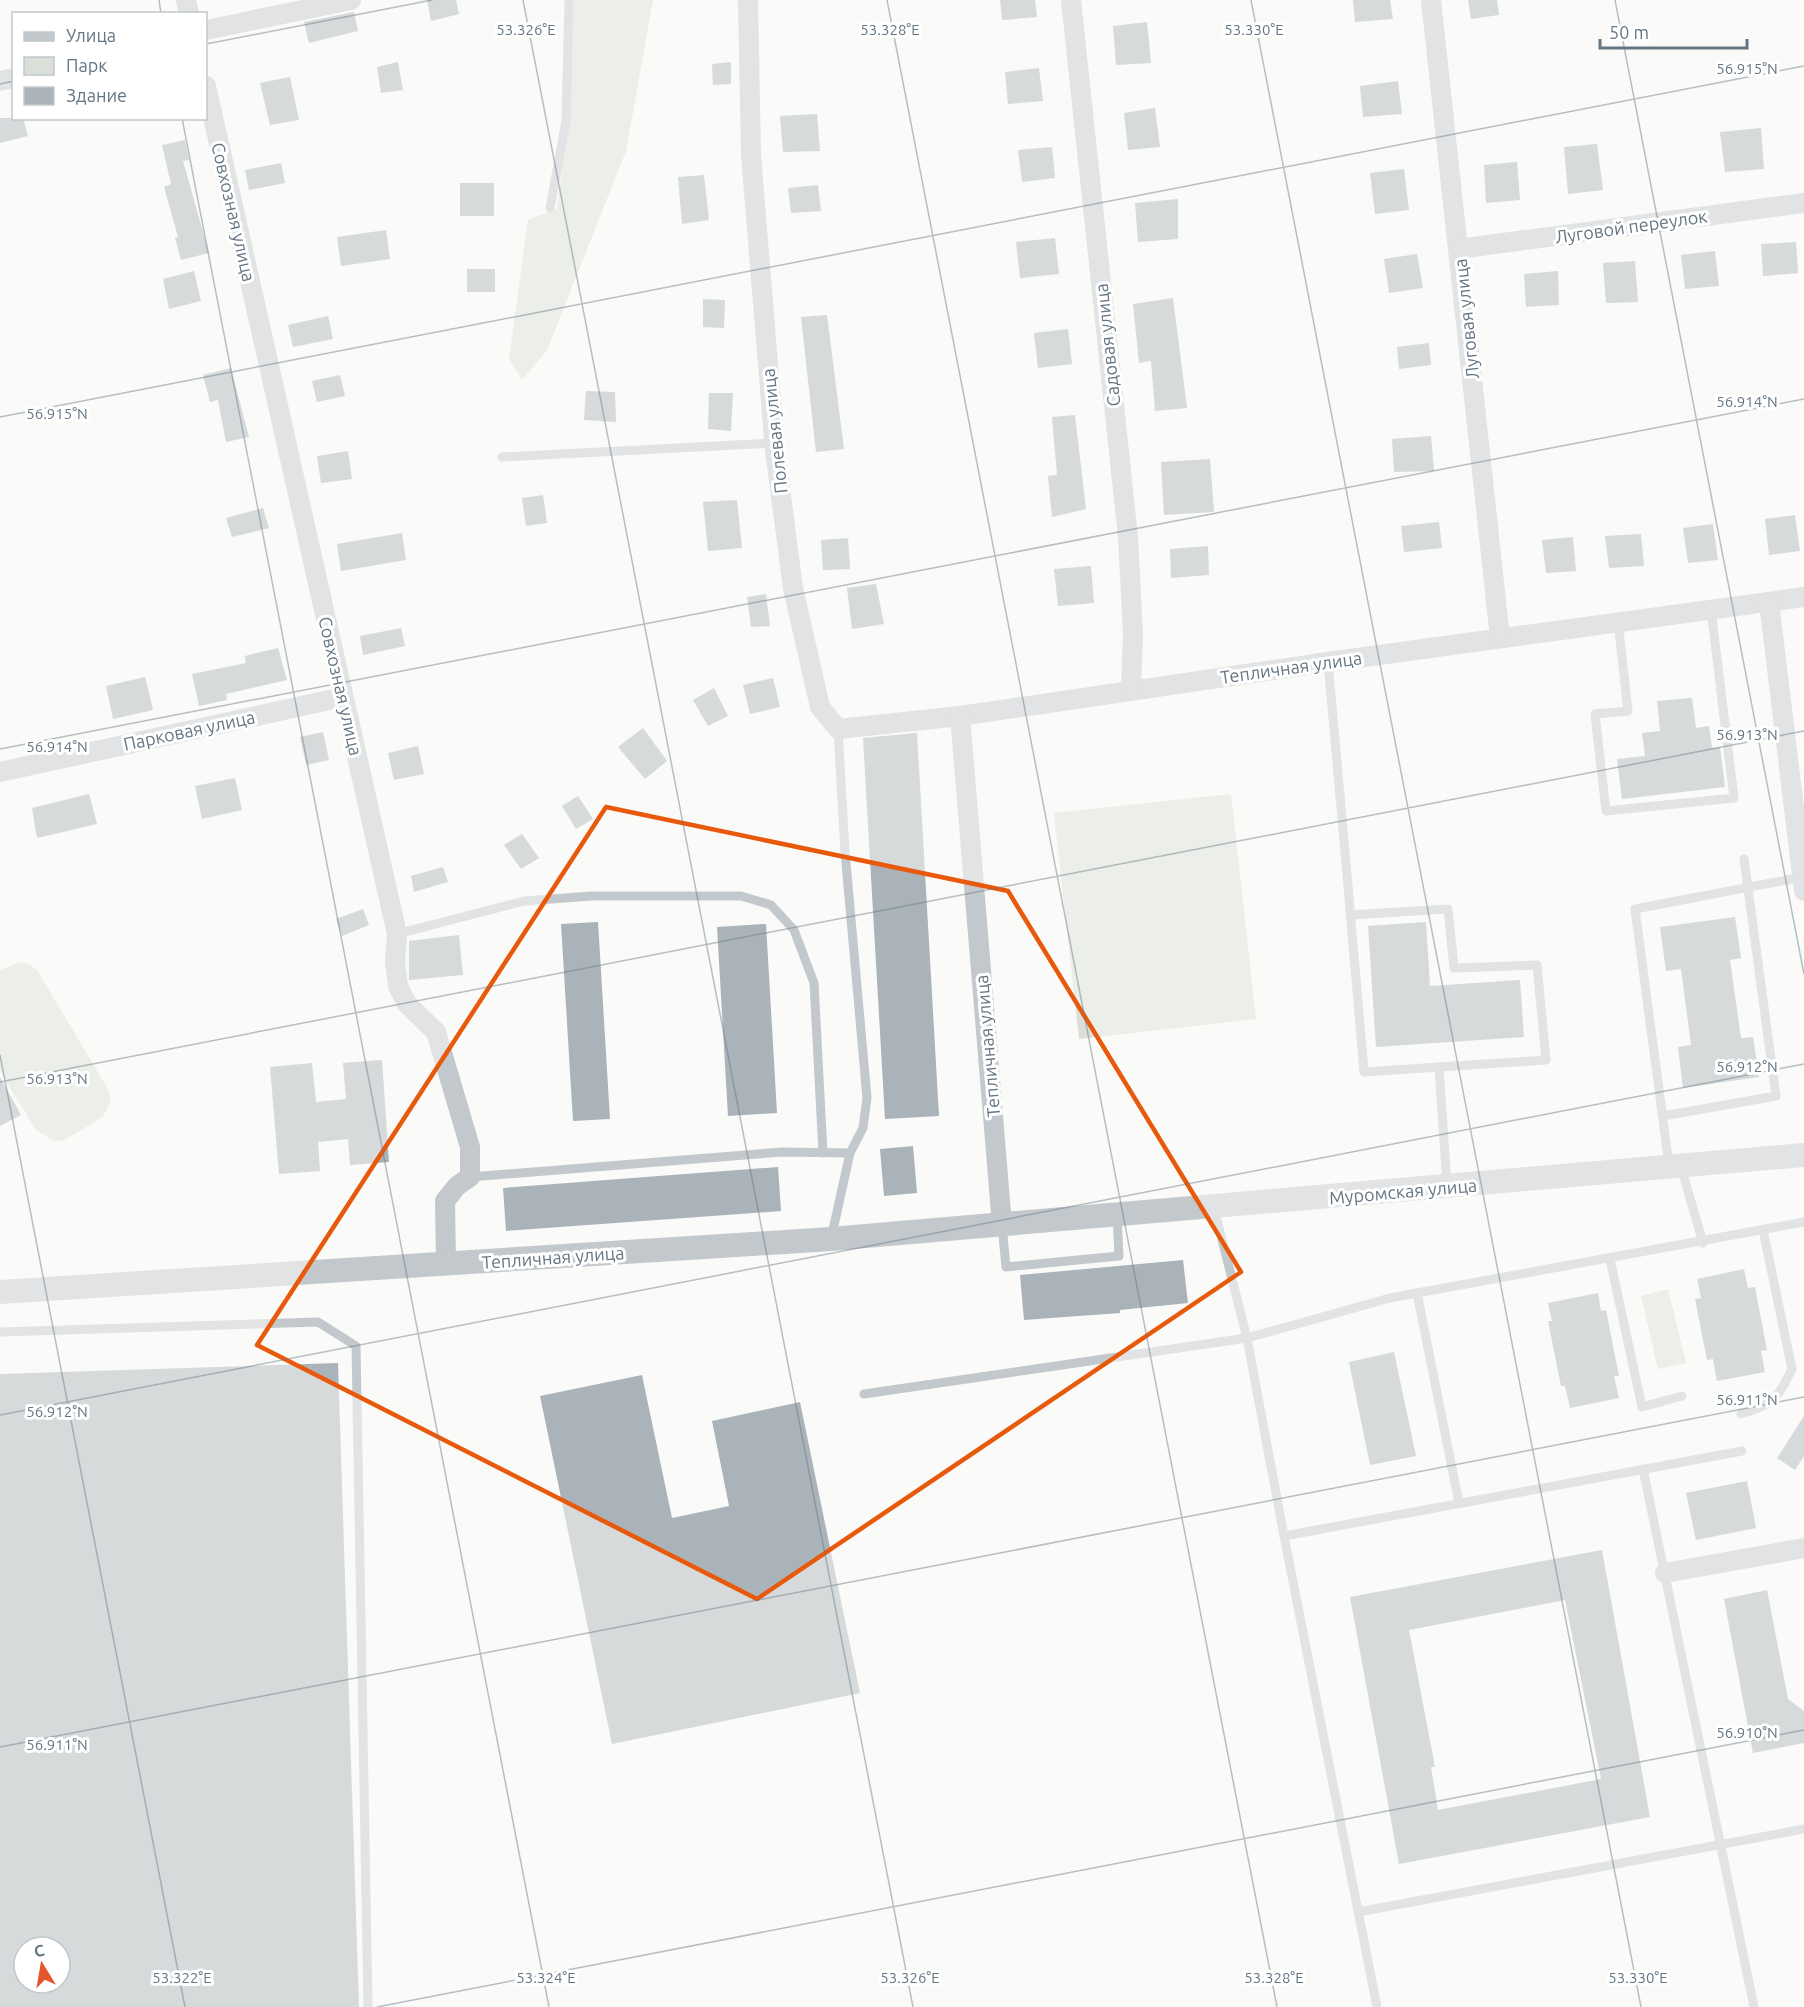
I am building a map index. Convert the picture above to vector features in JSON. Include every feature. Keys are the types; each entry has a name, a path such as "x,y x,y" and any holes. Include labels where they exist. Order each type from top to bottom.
{"street":[{"path":"207,30 351,0"},
{"name":"Полевая улица","path":"748,0 751,155 774,443 793,588 820,707 838,729"},
{"name":"Садовая улица","path":"1071,0 1128,537 1133,634 1131,690"},
{"name":"Луговая улица","path":"1431,0 1500,638"},
{"name":"Совхозная улица","path":"207,90 397,934 394,962 398,986 407,1004 436,1032 470,1148 470,1177"},
{"name":"Луговой переулок","path":"1458,249 1804,203"},
{"name":"Тепличная улица","path":"0,1292 831,1239 1002,1225 960,716 1328,662 1804,597"},
{"path":"1769,602 1803,884"},
{"name":"Парковая улица","path":"0,772 343,697"},
{"path":"838,729 960,716"},
{"name":"Муромская улица","path":"1002,1225 1804,1155"},
{"path":"446,1263 445,1201 457,1186 470,1177"},
{"path":"1665,1573 1804,1548"}],"lane":[{"path":"550,208 566,121 569,0"},
{"path":"502,457 774,443"},
{"path":"1618,622 1628,711 1595,714 1606,811 1734,798 1711,610"},
{"path":"1328,662 1350,915 1364,1072 1546,1060 1537,965 1454,968 1448,909 1350,915"},
{"path":"831,1239 850,1153 863,1128 867,1098 845,852 838,729"},
{"path":"1663,1116 1776,1096 1744,860"},
{"path":"1703,1242 1675,1167 1663,1116 1635,909 1748,887 1803,884"},
{"path":"397,934 524,901 547,899 592,896 741,896 771,905 794,930 814,982 823,1153"},
{"path":"1439,1067 1447,1187"},
{"path":"470,1177 782,1152 850,1153"},
{"path":"1214,1208 1247,1338 1377,2007"},
{"path":"1002,1225 1006,1267 1119,1256 1117,1216"},
{"path":"864,1394 1247,1338 1390,1298 1610,1260 1804,1222"},
{"path":"1741,1414 1768,1406 1784,1385 1792,1369 1763,1230"},
{"path":"1610,1260 1641,1407 1682,1396"},
{"path":"1417,1293 1459,1503"},
{"path":"0,1332 318,1322 356,1346 368,2007"},
{"path":"1284,1536 1742,1451"},
{"path":"1643,1469 1754,2007"},
{"path":"1358,1912 1804,1829"}],"highlighted area":[{"path":"606,807 1008,891 1241,1272 757,1599 257,1345"}],"green space":[{"path":"574,0 653,0 626,151 547,350 522,380 509,359 528,220 557,209 568,117"},
{"path":"1231,794 1256,1019 1079,1039 1054,813"},
{"path":"20,962 37,970 109,1091 111,1100 103,1117 64,1140 54,1141 36,1130 0,1071 0,970"},
{"path":"1668,1289 1686,1363 1658,1369 1641,1296"}],"building":[{"path":"427,0 456,0 459,14 431,21"},
{"path":"1000,0 1035,0 1037,17 1002,20"},
{"path":"1353,0 1390,0 1393,19 1355,22"},
{"path":"1468,0 1497,0 1499,15 1471,19"},
{"path":"354,12 358,31 309,43 304,22"},
{"path":"1147,22 1151,63 1116,65 1113,26"},
{"path":"398,62 403,90 381,93 377,67"},
{"path":"731,62 731,84 713,85 712,64"},
{"path":"1039,68 1043,101 1008,104 1005,72"},
{"path":"290,77 299,120 270,125 260,83"},
{"path":"1398,81 1402,114 1363,117 1360,86"},
{"path":"1155,108 1160,147 1128,150 1124,113"},
{"path":"817,114 820,151 783,152 780,116"},
{"path":"0,118 24,120 28,136 0,143"},
{"path":"1761,128 1764,169 1725,172 1720,132"},
{"path":"185,140 189,160 183,161 209,253 181,260 175,238 178,237 164,187 171,184 162,145"},
{"path":"1597,144 1603,190 1568,194 1564,147"},
{"path":"1052,147 1055,178 1022,182 1018,150"},
{"path":"1517,162 1520,200 1486,203 1484,165"},
{"path":"281,163 285,183 249,190 245,170"},
{"path":"1404,169 1409,210 1375,214 1370,173"},
{"path":"704,175 709,220 682,224 678,177"},
{"path":"460,183 494,183 494,216 460,216"},
{"path":"818,185 821,211 791,213 788,188"},
{"path":"1178,199 1178,239 1138,242 1135,203"},
{"path":"386,230 390,259 341,266 337,237"},
{"path":"1055,238 1059,274 1020,278 1016,242"},
{"path":"1796,242 1798,273 1763,276 1761,244"},
{"path":"1715,251 1719,286 1685,289 1681,255"},
{"path":"1417,254 1423,288 1389,293 1384,259"},
{"path":"1635,261 1638,302 1606,303 1603,263"},
{"path":"467,269 495,269 495,292 467,292"},
{"path":"194,271 201,301 169,309 163,279"},
{"path":"1558,271 1559,305 1526,307 1524,274"},
{"path":"1173,298 1187,408 1155,411 1151,361 1139,363 1133,304"},
{"path":"703,299 725,300 724,328 703,327"},
{"path":"827,315 844,449 816,452 801,317"},
{"path":"328,316 333,339 293,347 288,325"},
{"path":"1068,329 1072,364 1038,368 1034,333"},
{"path":"1429,343 1431,365 1399,369 1397,347"},
{"path":"231,368 249,437 226,442 218,400 210,402 203,375"},
{"path":"340,375 345,396 317,402 312,381"},
{"path":"586,391 615,392 616,422 584,420"},
{"path":"709,393 733,393 731,431 708,429"},
{"path":"1075,415 1086,509 1052,517 1048,476 1057,475 1052,417"},
{"path":"1431,436 1434,471 1394,472 1392,439"},
{"path":"348,451 352,479 321,483 317,456"},
{"path":"1210,459 1214,512 1164,515 1161,462"},
{"path":"543,495 547,523 526,526 522,498"},
{"path":"737,500 742,548 708,551 703,502"},
{"path":"263,508 269,528 232,537 226,518"},
{"path":"1795,515 1800,551 1769,555 1765,519"},
{"path":"1439,522 1442,548 1404,552 1401,526"},
{"path":"1713,524 1718,560 1688,563 1683,528"},
{"path":"402,533 406,560 341,571 337,544"},
{"path":"1641,534 1644,566 1609,568 1605,536"},
{"path":"1573,537 1576,571 1546,573 1542,540"},
{"path":"848,538 850,569 823,570 821,540"},
{"path":"1208,546 1209,575 1171,578 1170,549"},
{"path":"1091,566 1094,603 1058,606 1054,569"},
{"path":"876,584 884,624 852,629 847,588"},
{"path":"766,594 770,626 751,627 747,597"},
{"path":"401,628 405,646 363,655 360,636"},
{"path":"278,648 287,680 226,694 227,700 199,706 192,674 246,663 245,656"},
{"path":"145,677 153,710 113,719 106,686"},
{"path":"773,678 780,707 750,714 743,685"},
{"path":"714,688 728,716 708,726 693,700"},
{"path":"1692,698 1696,728 1709,726 1712,748 1720,747 1725,787 1622,799 1617,759 1645,756 1642,733 1660,731 1657,701"},
{"path":"643,728 667,761 645,779 618,747"},
{"path":"323,732 329,760 306,765 300,737"},
{"path":"917,733 939,1116 885,1119 863,738"},
{"path":"418,746 424,774 394,780 388,753"},
{"path":"235,778 242,810 202,819 195,786"},
{"path":"89,794 97,824 37,838 32,808"},
{"path":"578,796 593,819 576,829 562,806"},
{"path":"522,834 539,858 521,869 504,845"},
{"path":"443,867 448,882 414,892 411,876"},
{"path":"363,909 369,925 342,936 336,919"},
{"path":"1735,917 1741,958 1730,960 1741,1038 1753,1037 1759,1077 1683,1088 1678,1047 1691,1045 1681,969 1666,971 1660,927"},
{"path":"598,922 610,1119 573,1121 561,924"},
{"path":"1426,922 1430,986 1520,980 1524,1037 1376,1047 1368,926"},
{"path":"766,924 777,1113 728,1116 717,927"},
{"path":"459,935 463,975 409,980 409,941"},
{"path":"382,1060 389,1162 350,1165 348,1139 318,1142 320,1171 279,1174 270,1067 312,1063 316,1102 346,1099 343,1063"},
{"path":"0,1077 21,1115 0,1126"},
{"path":"913,1146 917,1193 884,1196 880,1149"},
{"path":"778,1167 781,1211 506,1231 503,1188"},
{"path":"1183,1260 1188,1303 1120,1310 1120,1313 1024,1320 1020,1275"},
{"path":"1744,1269 1748,1288 1755,1287 1767,1350 1761,1351 1765,1372 1717,1381 1713,1359 1707,1360 1695,1299 1701,1298 1697,1279"},
{"path":"1598,1293 1601,1311 1606,1310 1619,1376 1614,1376 1619,1398 1570,1408 1565,1386 1561,1386 1548,1321 1552,1321 1548,1303"},
{"path":"1394,1352 1416,1456 1370,1465 1349,1362"},
{"path":"338,1363 359,2007 0,2007 0,1374"},
{"path":"642,1375 672,1518 729,1506 712,1421 800,1402 860,1693 612,1744 540,1396"},
{"path":"1804,1416 1804,1456 1795,1470 1777,1458"},
{"path":"1747,1481 1756,1528 1696,1540 1686,1493"},
{"path":"1602,1550 1650,1817 1399,1864 1350,1597","holes":["1565,1600 1601,1779 1438,1810 1431,1767 1435,1767 1409,1630"]},
{"path":"1767,1590 1788,1699 1804,1711 1804,1743 1753,1753 1724,1599"}]}
